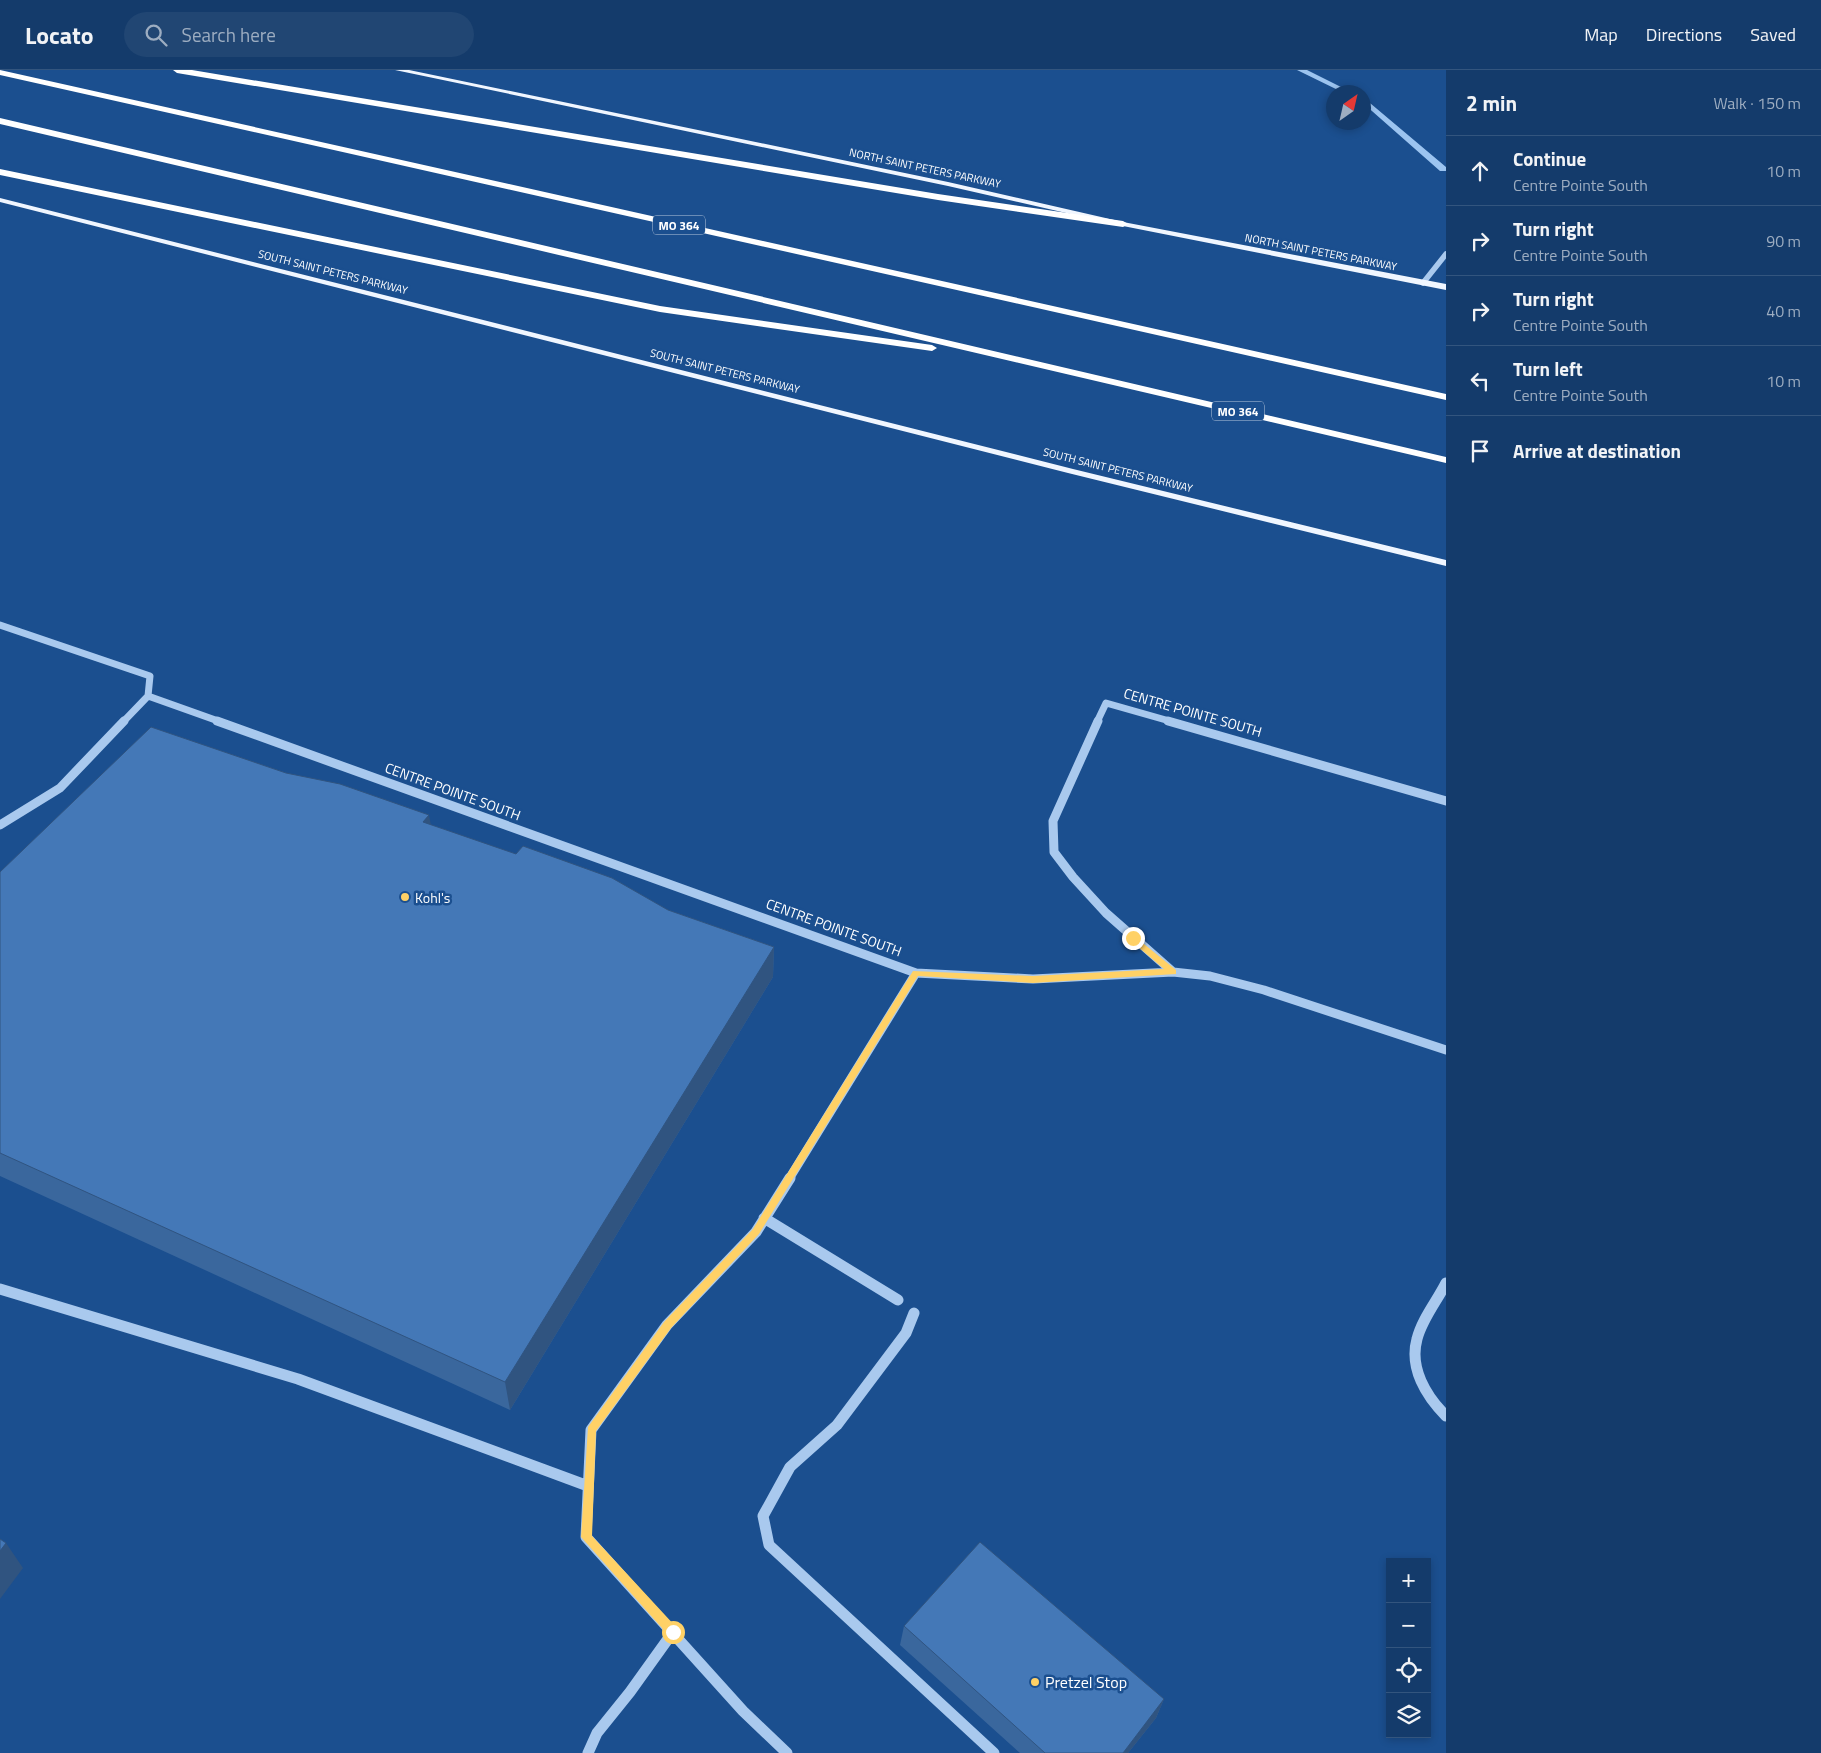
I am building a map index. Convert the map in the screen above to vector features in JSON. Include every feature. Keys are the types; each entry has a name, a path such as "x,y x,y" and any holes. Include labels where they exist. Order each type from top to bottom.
{"highway":[{"path":"178,70 938,197 1123,224"},
{"name":"MO 364","path":"0,72 1446,396"},
{"name":"MO 364","path":"0,121 1446,460"},
{"path":"0,172 660,309 1030,362"}],"main road":[{"name":"NORTH SAINT PETERS PARKWAY","path":"400,70 948,184 1123,224 1446,287"},
{"name":"SOUTH SAINT PETERS PARKWAY","path":"0,200 1071,471 1446,562"}],"street":[{"path":"1423,283 1446,254"},
{"path":"0,625 150,676 148,696 60,788 0,825"},
{"name":"CENTRE POINTE SOUTH","path":"148,696 916,973 1033,979 1173,972 1210,976 1264,990 1446,1050"},
{"name":"CENTRE POINTE SOUTH","path":"1173,972 1106,912 1054,852 1053,821 1106,702 1446,800"},
{"path":"787,1753 743,1711 586,1537 591,1430 667,1325 756,1232 916,973"},
{"path":"764,1218 898,1300"},
{"path":"1446,1283 1417,1339 1416,1365 1427,1395 1446,1416"},
{"path":"0,1289 298,1379 588,1486"},
{"path":"914,1313 906,1333 836,1425 790,1468 763,1516 769,1545 994,1753"},
{"path":"588,1753 597,1733 630,1692 673,1632"}],"building":[{"path":"151,727 286,773 340,784 429,815 423,822 516,854 523,846 612,878 668,910 774,947 505,1382 0,1153 0,872"},
{"path":"0,1539 6,1543 0,1551"},
{"path":"980,1542 1164,1699 1123,1753 1045,1753 904,1626"}],"waterway":[{"path":"1301,70 1332,85"},
{"path":"1371,106 1443,169"}],"place":[{"name":"Kohl's","path":"405,897"},
{"name":"Pretzel Stop","path":"1035,1682"}],"route":[{"path":"673,1632 586,1537 591,1430 667,1325 756,1232 916,973 1033,979 1173,972 1133,938"}]}
